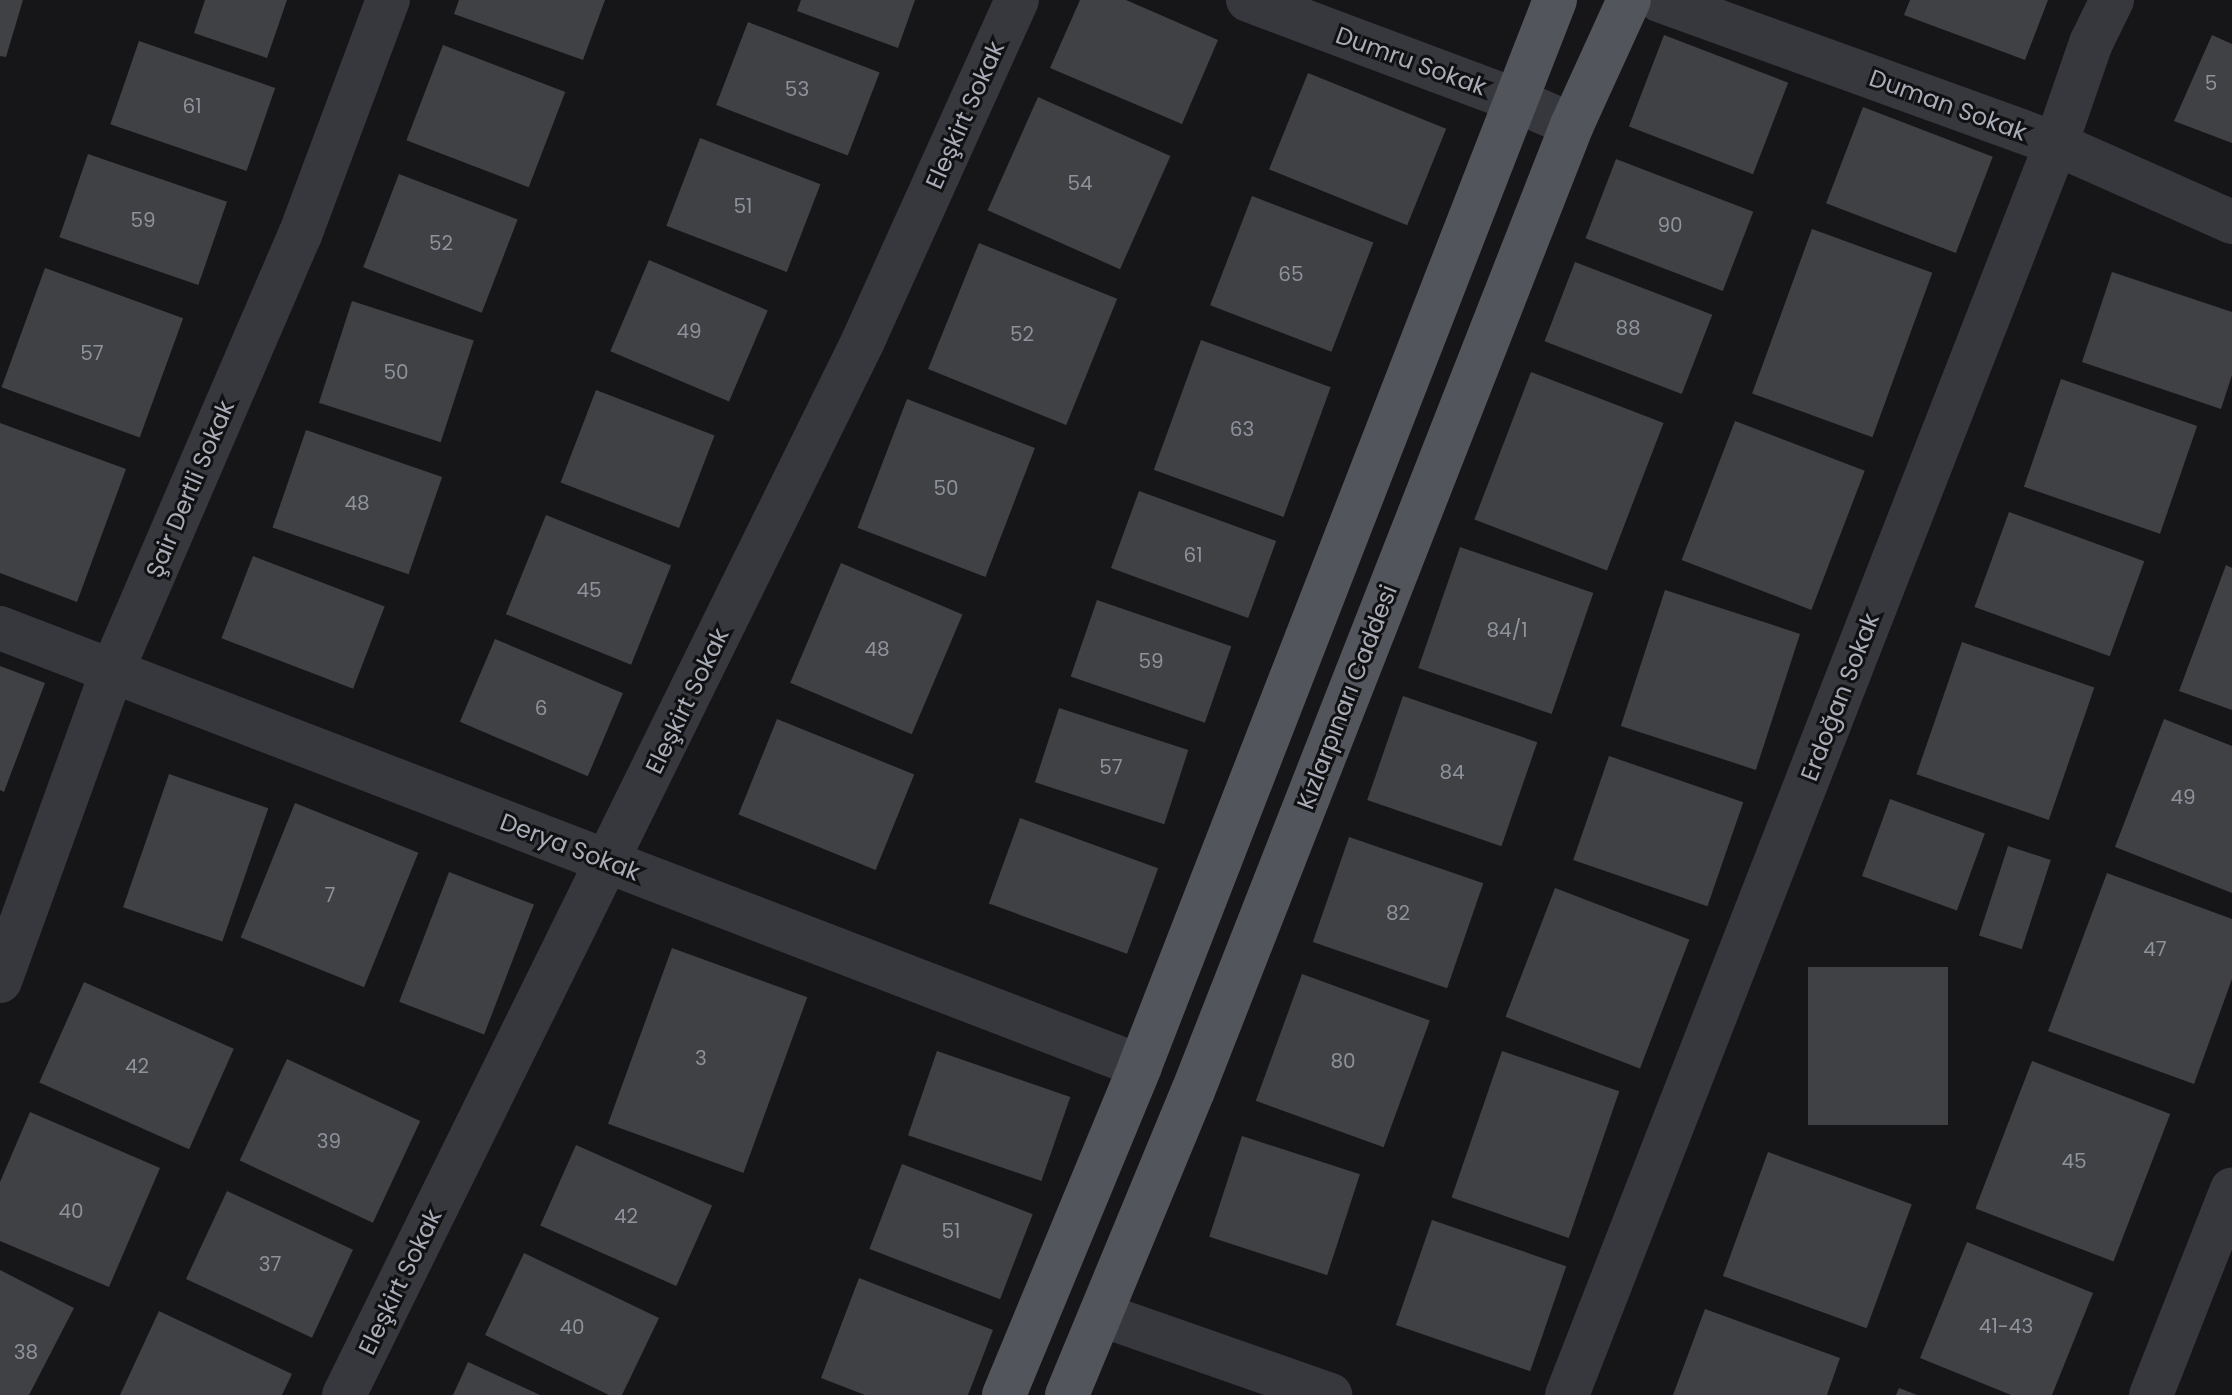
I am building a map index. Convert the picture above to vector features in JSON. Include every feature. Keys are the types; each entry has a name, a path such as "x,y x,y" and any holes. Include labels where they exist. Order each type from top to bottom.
{"main road":[{"path":"1004,1395 1140,1066 1555,0"},
{"name":"Kızlarpınarı Caddesi","path":"1067,1395 1102,1315 1572,125 1629,0"}],"street":[{"name":"Şair Dertli Sokak","path":"0,981 112,671 300,235 388,0"},
{"name":"Eleşkirt Sokak","path":"344,1395 863,341 1017,0"},
{"name":"Dumru Sokak","path":"1248,0 1515,100 1572,125"},
{"name":"Duman Sokak","path":"1659,0 2056,144 2232,222"},
{"name":"Erdoğan Sokak","path":"1567,1395 2056,144 2091,43 2112,0"},
{"name":"Derya Sokak","path":"0,628 1140,1066"},
{"path":"2151,1395 2232,1189"},
{"path":"1102,1315 1330,1395"}],"building":[{"path":"0,0 23,0 6,57 0,56"},
{"path":"205,0 287,0 267,58 194,33"},
{"path":"459,0 605,0 583,60 454,14"},
{"path":"801,0 915,0 898,48 797,11"},
{"path":"1080,0 1126,0 1218,40 1182,124 1050,68"},
{"path":"1910,0 2048,0 2025,60 1904,15"},
{"path":"748,22 880,73 848,156 716,105"},
{"path":"1664,35 1788,83 1753,174 1629,126"},
{"path":"2212,35 2232,44 2232,143 2174,121"},
{"path":"139,41 275,88 247,171 110,124"},
{"path":"443,45 565,92 529,187 406,140"},
{"path":"1308,73 1446,129 1407,225 1269,169"},
{"path":"1038,97 1170,156 1120,269 988,210"},
{"path":"1863,107 1993,157 1956,253 1826,203"},
{"path":"700,138 820,184 787,272 666,226"},
{"path":"88,154 227,202 198,285 59,237"},
{"path":"1616,159 1753,212 1723,291 1586,238"},
{"path":"399,174 518,220 482,313 363,267"},
{"path":"1252,196 1373,243 1331,352 1210,305"},
{"path":"1812,229 1932,273 1872,437 1752,393"},
{"path":"979,243 1117,299 1066,425 928,369"},
{"path":"649,260 768,310 729,402 610,351"},
{"path":"1575,262 1712,315 1682,394 1545,341"},
{"path":"45,268 183,318 140,438 2,387"},
{"path":"2112,272 2232,312 2232,375 2221,409 2082,362"},
{"path":"352,301 474,341 441,442 319,403"},
{"path":"1201,340 1331,387 1283,517 1154,470"},
{"path":"1531,372 1664,423 1607,570 1474,520"},
{"path":"2061,379 2197,426 2160,534 2024,487"},
{"path":"596,390 715,436 679,528 561,482"},
{"path":"907,399 1035,448 985,577 858,528"},
{"path":"1735,421 1865,471 1811,610 1682,560"},
{"path":"0,423 126,469 77,602 0,573"},
{"path":"306,430 442,477 409,574 272,527"},
{"path":"1139,491 1276,541 1248,618 1111,568"},
{"path":"2009,512 2144,561 2110,656 1974,607"},
{"path":"546,515 671,566 631,665 506,614"},
{"path":"1460,547 1593,593 1552,714 1418,668"},
{"path":"253,556 385,607 353,689 221,638"},
{"path":"841,563 963,615 912,734 790,683"},
{"path":"2226,565 2232,568 2232,710 2179,691"},
{"path":"1665,590 1800,634 1756,770 1621,726"},
{"path":"1097,600 1231,646 1205,723 1071,677"},
{"path":"495,639 623,693 588,776 460,722"},
{"path":"1962,642 2094,688 2049,820 1916,774"},
{"path":"0,666 45,683 4,792 0,790"},
{"path":"1403,696 1537,742 1501,846 1367,800"},
{"path":"1059,708 1188,750 1164,824 1035,782"},
{"path":"777,719 914,774 876,870 738,814"},
{"path":"2164,719 2232,746 2232,893 2115,847"},
{"path":"1609,756 1743,802 1707,906 1573,860"},
{"path":"169,774 268,808 222,942 123,907"},
{"path":"1890,799 1985,834 1957,911 1862,876"},
{"path":"295,803 418,853 364,987 241,937"},
{"path":"1020,818 1158,868 1127,954 989,904"},
{"path":"1349,837 1483,883 1447,988 1313,942"},
{"path":"2008,846 2051,860 2022,949 1979,935"},
{"path":"449,872 534,905 484,1034 399,1002"},
{"path":"2107,873 2232,919 2232,979 2194,1084 2048,1031"},
{"path":"1555,888 1689,940 1640,1068 1506,1017"},
{"path":"672,948 807,997 743,1173 608,1124"},
{"path":"1808,967 1948,967 1948,1125 1808,1125"},
{"path":"1302,974 1430,1021 1384,1147 1256,1101"},
{"path":"84,982 234,1049 189,1149 39,1082"},
{"path":"937,1051 1070,1097 1041,1181 908,1135"},
{"path":"1502,1051 1619,1091 1569,1238 1452,1198"},
{"path":"287,1059 420,1121 373,1223 240,1161"},
{"path":"2032,1061 2170,1114 2114,1262 1975,1209"},
{"path":"30,1112 160,1168 109,1287 0,1241 0,1182"},
{"path":"1242,1136 1360,1174 1327,1275 1209,1237"},
{"path":"576,1145 712,1206 676,1286 540,1225"},
{"path":"1768,1152 1912,1204 1867,1328 1723,1276"},
{"path":"902,1164 1033,1214 1000,1299 869,1249"},
{"path":"227,1191 353,1250 312,1338 186,1279"},
{"path":"1432,1220 1566,1266 1530,1371 1396,1325"},
{"path":"1967,1242 2093,1293 2052,1395 2011,1395 1920,1358"},
{"path":"524,1253 659,1318 622,1395 609,1395 485,1335"},
{"path":"0,1270 74,1308 29,1395 0,1395"},
{"path":"859,1278 993,1330 968,1395 865,1395 821,1378"},
{"path":"1705,1309 1840,1358 1827,1395 1673,1395"},
{"path":"159,1311 292,1374 282,1395 120,1395"},
{"path":"468,1362 540,1395 453,1395"},
{"path":"1899,1388 1917,1395 1896,1395"}]}
